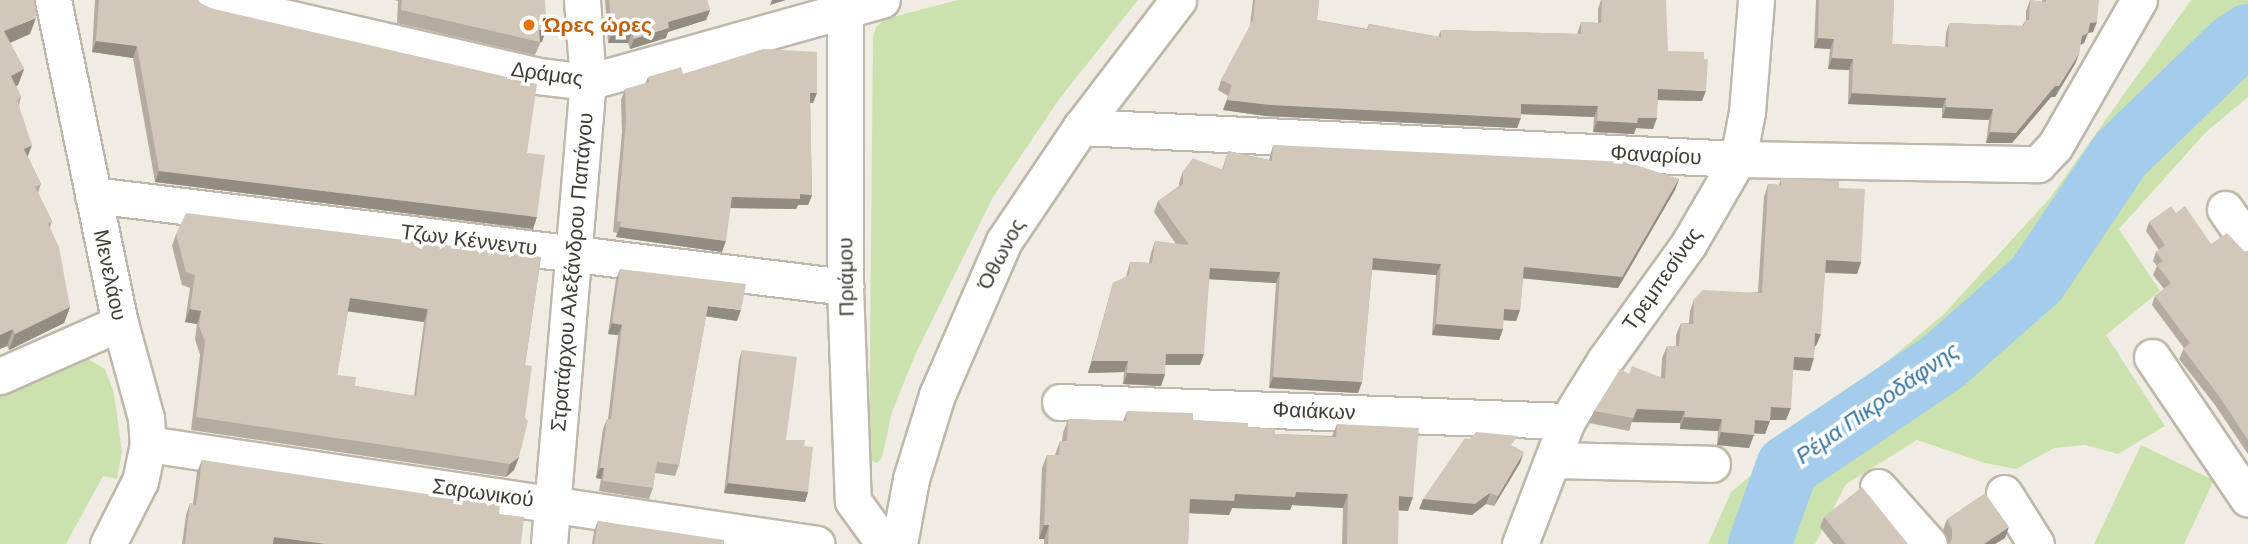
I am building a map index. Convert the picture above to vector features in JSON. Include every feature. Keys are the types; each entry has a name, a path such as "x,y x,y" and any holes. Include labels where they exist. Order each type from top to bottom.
{"street":[{"name":"Μενελάου","path":"53,0 120,323 146,418 148,444 140,481 108,544"},
{"name":"Δράμας","path":"210,0 538,76 588,82 845,5 882,0"},
{"name":"Στρατάρχου Αλεξάνδρου Παπάγου","path":"549,544 588,82 582,0"},
{"name":"Όθωνος","path":"899,544 911,479 937,395 1004,241 1081,127 1178,0"},
{"name":"Τρεμπεσίνας","path":"1520,544 1567,421 1605,360 1688,245 1738,159 1747,112 1756,0"},
{"name":"Φαναρίου","path":"1081,127 1738,159 2038,164 2055,146 2139,0"},
{"name":"Πριάμου","path":"845,5 845,287 853,501 884,544"},
{"name":"Τζων Κέννεντυ","path":"93,195 845,287"},
{"path":"2225,209 2248,242"},
{"path":"0,376 120,323"},
{"path":"2152,357 2248,499"},
{"name":"Φαιάκων","path":"1060,402 1567,421"},
{"name":"Σαρωνικού","path":"148,444 817,544"},
{"path":"1553,460 1712,464"},
{"path":"1878,487 1929,544"},
{"path":"2004,493 2036,544"}],"green space":[{"path":"958,0 1138,0 1060,98 993,197 915,355 892,412 882,458 877,463 870,460 869,450 873,37 876,27 885,19"},
{"path":"2191,0 2248,0 2248,97 2206,132 2119,229 2160,291 2106,335 2165,426 2118,454 2085,445 2054,448 2016,469 1985,463 1917,440 1846,484 1815,544 1708,544 1731,492 1944,314 2050,198"},
{"path":"85,357 105,369 114,393 122,452 117,479 103,476 66,544 0,544 0,396"},
{"path":"2141,445 2214,480 2184,544 2094,544"}],"building":[{"path":"0,0 34,0 36,18 4,31 24,69 11,76 21,97 17,100 32,145 24,149 41,184 35,187 52,221 48,224 59,247 70,307 15,334 13,329 0,335"},
{"path":"99,0 198,0 210,8 537,84 527,153 545,155 537,217 159,171 137,46 96,41"},
{"path":"402,0 545,0 546,30 539,30 540,42 401,10"},
{"path":"609,0 707,0 710,10 668,22 669,28 634,39 632,32 612,32"},
{"path":"1255,0 1319,0 1317,20 1368,30 1369,24 1441,37 1441,30 1581,34 1581,22 1601,23 1602,0 1666,0 1668,51 1704,52 1704,59 1708,59 1706,91 1658,89 1657,118 1638,118 1637,123 1597,121 1598,106 1521,104 1521,118 1270,105 1227,100 1232,85 1221,80 1253,20"},
{"path":"1819,0 1894,0 1892,44 1948,47 1949,23 2024,26 2025,20 2029,20 2030,0 2099,0 2097,22 2090,23 2088,33 2082,36 2079,54 2059,86 2055,86 2016,133 1990,132 1993,109 1946,107 1946,98 1852,93 1853,59 1832,58 1834,39 1818,38"},
{"path":"763,49 817,52 817,93 810,93 812,195 800,194 800,199 732,197 726,241 620,227 621,222 617,221 626,122 625,89 649,82 648,77 681,67 683,74"},
{"path":"1273,145 1627,162 1679,179 1622,277 1524,267 1520,310 1504,309 1503,329 1436,324 1441,264 1373,258 1362,382 1273,377 1280,272 1210,268 1204,354 1166,354 1165,374 1127,373 1128,361 1092,361 1113,283 1129,275 1130,262 1152,263 1155,241 1189,245 1158,201 1183,184 1183,171 1193,158 1223,170 1228,151 1272,161"},
{"path":"1781,178 1839,181 1839,188 1865,189 1861,262 1826,260 1821,334 1815,333 1814,358 1794,357 1791,408 1771,407 1770,421 1755,420 1754,435 1721,432 1722,419 1684,417 1685,411 1637,409 1633,418 1594,411 1620,369 1629,374 1632,366 1665,379 1667,346 1679,346 1681,323 1693,324 1694,299 1703,290 1762,293 1768,184 1781,185"},
{"path":"2171,206 2176,213 2185,206 2211,244 2227,233 2244,251 2248,251 2248,440 2183,349 2190,343 2155,296 2171,283 2157,265 2163,261 2156,252 2165,245 2149,222"},
{"path":"186,213 541,257 525,365 532,366 525,417 528,421 519,457 510,464 196,417 205,342 199,326 201,311 190,309 195,275 186,272 176,234","holes":["350,298 428,309 416,396 355,386 356,377 337,375"]},
{"path":"620,269 746,284 741,310 708,306 679,465 657,462 653,488 603,481 604,468 600,468 607,419 611,419 622,325 612,323"},
{"path":"742,350 797,357 786,440 805,440 804,446 813,447 808,492 728,483"},
{"path":"1127,411 1193,413 1193,420 1248,423 1248,427 1275,429 1275,434 1336,437 1337,424 1419,428 1413,497 1399,496 1398,544 1347,544 1348,494 1296,492 1295,497 1235,494 1234,501 1190,499 1188,544 1048,544 1049,525 1044,525 1047,455 1059,455 1060,441 1067,441 1068,419 1126,421"},
{"path":"1476,432 1518,436 1511,445 1524,452 1498,496 1490,493 1475,504 1423,499 1465,438 1470,439"},
{"path":"202,460 500,505 499,514 524,517 521,544 326,544 274,537 273,544 185,544 190,503 196,505"},
{"path":"1862,487 1908,544 1846,544 1824,517"},
{"path":"1985,493 2009,527 1984,544 1949,544 1952,529 1947,519"},
{"path":"598,521 724,540 724,544 594,544"}],"waterway":[{"name":"Ρέμα Πικροδάφνης","path":"1759,544 1787,466 1943,361 2036,279 2120,154 2233,45 2248,35"}],"place":[{"name":"Ώρες ώρες","path":"529,25"}]}
